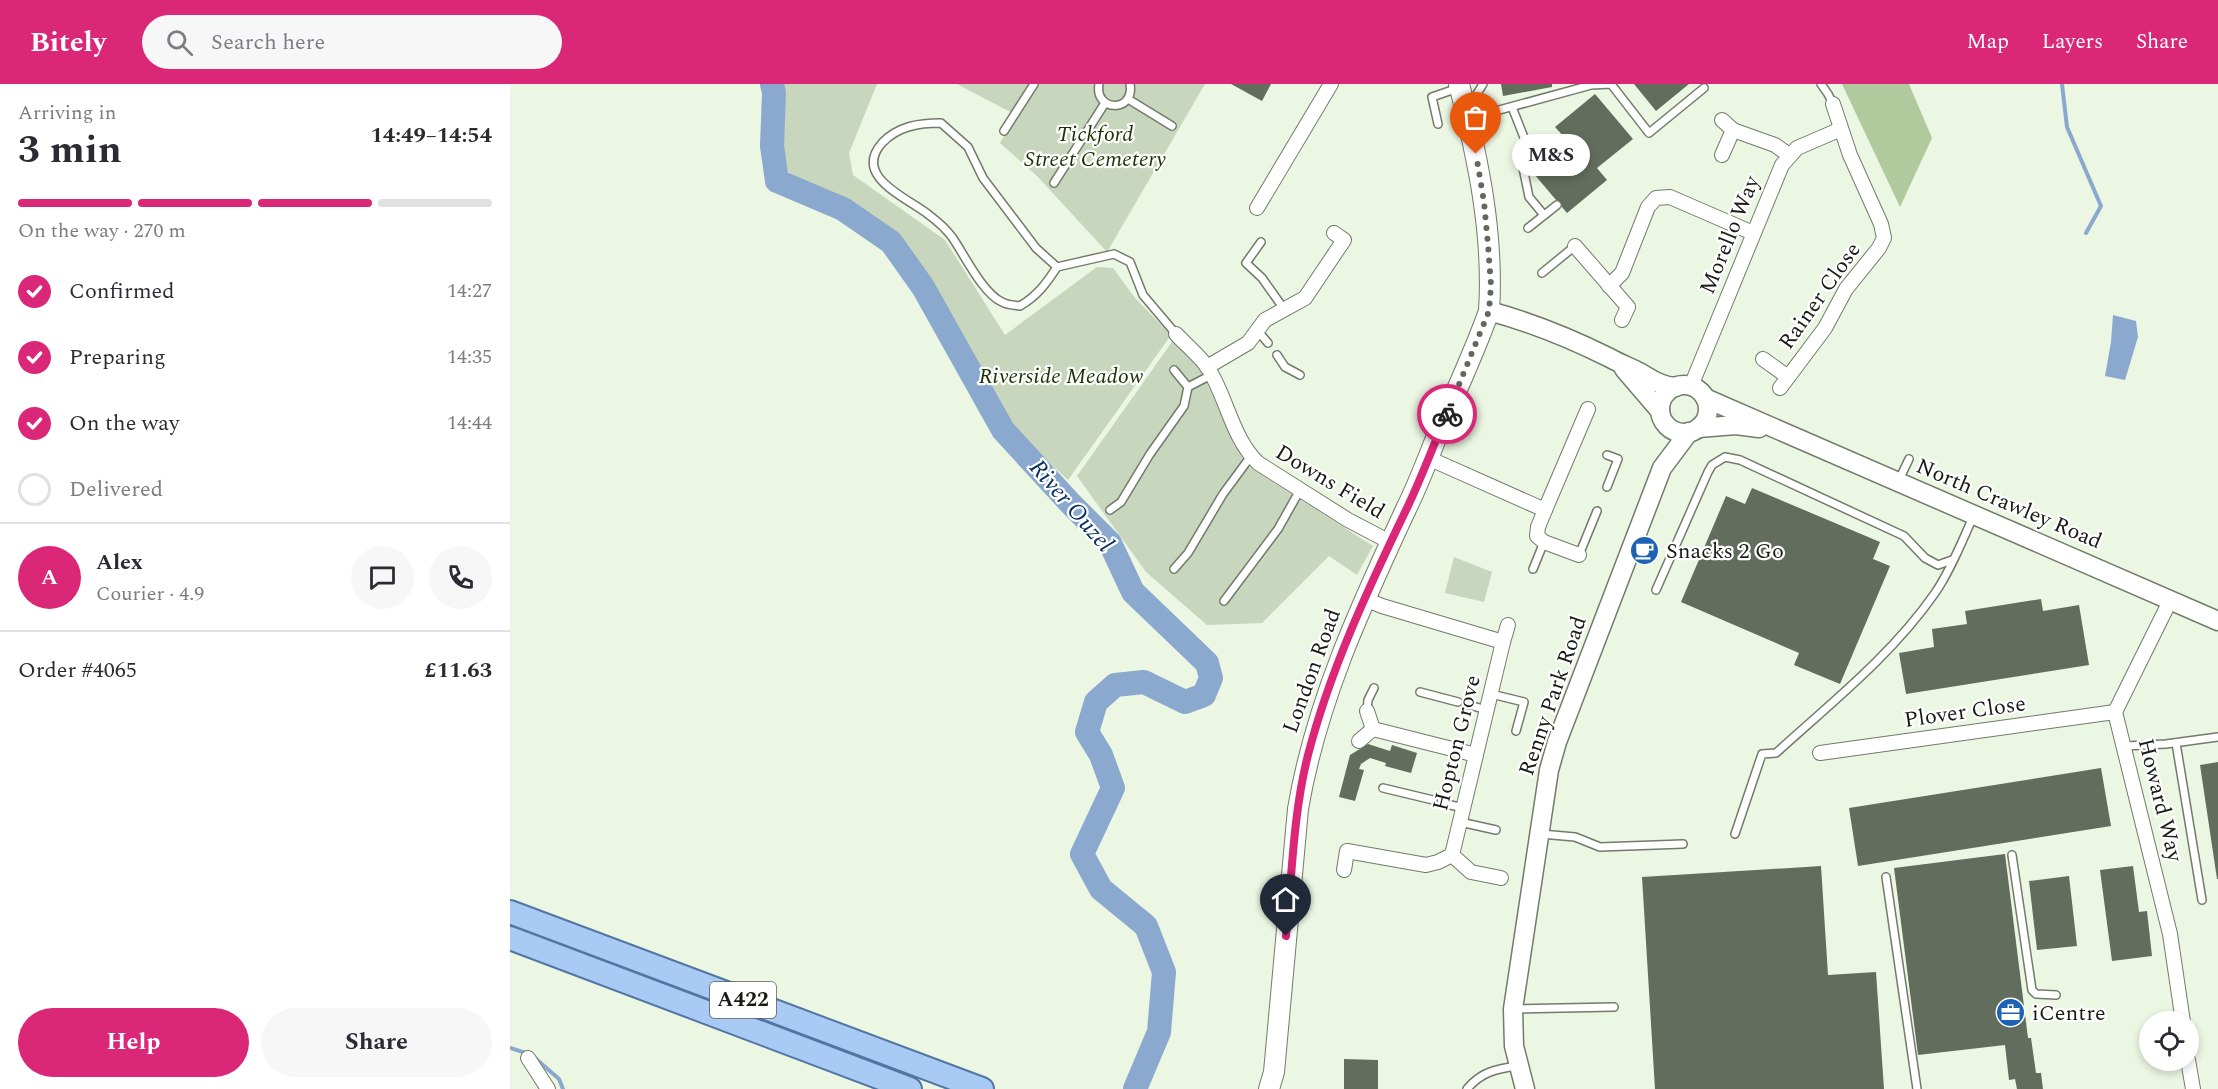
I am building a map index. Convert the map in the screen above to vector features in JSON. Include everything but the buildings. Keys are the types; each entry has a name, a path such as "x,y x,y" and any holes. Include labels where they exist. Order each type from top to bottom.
{"main road":[{"name":"London Road","path":"1273,1083 1294,846 1304,774 1331,681 1390,542 1407,509 1489,311 1491,285 1484,202 1480,171 1463,99"},
{"name":"A422","path":"510,912 979,1088"},
{"name":"A422","path":"510,938 910,1089"}],"street":[{"path":"1257,208 1330,84"},
{"name":"Rainer Close","path":"1763,359 1784,382 1825,328 1846,289 1879,249 1884,238 1881,224 1841,129 1833,104"},
{"path":"1722,155 1727,125 1775,145 1789,155"},
{"name":"Morello Way","path":"1691,390 1778,173 1789,155 1808,142 1841,129"},
{"path":"1609,286 1622,273 1648,207 1656,198 1670,197 1753,233"},
{"path":"1209,371 1248,343 1265,320 1305,298 1344,240 1334,233"},
{"path":"1575,246 1628,307 1622,320"},
{"name":"North Crawley Road","path":"1489,311 1531,324 1642,374 1655,383 1691,390 1717,405 1765,423 1781,432 2218,621"},
{"name":"Downs Field","path":"1176,334 1209,371 1242,443 1251,456 1348,520 1390,542"},
{"name":"North Crawley Road","path":"1621,365 1661,415"},
{"path":"1691,390 1707,404 1707,417 1694,430 1673,430 1661,415 1666,394 1691,390"},
{"path":"1579,555 1544,542 1537,536 1538,526 1577,443 1588,409"},
{"name":"Renny Park Road","path":"1661,415 1662,468"},
{"name":"North Crawley Road","path":"1694,430 1736,425 1781,432"},
{"name":"Renny Park Road","path":"1525,1089 1513,1039 1513,1009 1547,778 1557,742 1662,468 1694,430"},
{"path":"1428,458 1545,510"},
{"path":"1365,599 1390,609 1503,642"},
{"path":"2115,712 2170,601"},
{"name":"Hopton Grove","path":"1452,855 1508,625"},
{"path":"1367,711 1374,729"},
{"name":"Howard Way","path":"2115,712 2168,924 2181,1011"},
{"name":"Plover Close","path":"1820,753 2115,712"},
{"path":"1374,729 1476,755"},
{"path":"1359,741 1374,729"},
{"path":"1344,870 1347,851 1426,865 1452,855 1471,872 1501,878"},
{"path":"528,1058 548,1089"},
{"path":"2190,1071 2193,1089"}],"lane":[{"path":"1004,131 1034,84"},
{"path":"1099,84 1099,95 1105,103 1115,106 1128,99 1131,94 1130,84"},
{"path":"1463,99 1475,97 1483,84"},
{"path":"1438,124 1432,97 1463,99 1512,107 1591,84 1611,84 1649,133 1704,88"},
{"path":"1821,84 1833,104"},
{"path":"1128,99 1172,126"},
{"path":"1054,183 1105,103"},
{"path":"1512,107 1525,140 1521,158 1529,197 1544,215"},
{"path":"1057,267 1036,249 983,178 968,147 941,123 921,123 902,129 887,138 875,151 873,166 882,182 929,214 950,235 985,288 1001,302 1020,306 1034,298 1057,267 1114,254 1130,262 1143,295 1176,334"},
{"path":"1528,228 1557,205"},
{"path":"1261,242 1246,263 1262,278 1284,309"},
{"path":"1542,273 1575,246"},
{"path":"1257,330 1268,344"},
{"path":"1277,355 1285,367 1300,375"},
{"path":"1174,370 1188,387"},
{"path":"1110,510 1121,502 1150,453 1184,406 1188,387 1209,371"},
{"path":"1607,455 1618,459 1607,487"},
{"path":"1174,569 1188,553 1222,494 1251,456"},
{"path":"1656,590 1708,472 1712,465 1725,458 1740,460 1904,536 1925,558 1938,565 1952,560"},
{"path":"1898,482 1909,459"},
{"path":"1224,601 1278,530 1300,490"},
{"path":"1579,555 1597,511"},
{"path":"1734,834 1762,754 1776,753 1887,652 1934,594 1974,515"},
{"path":"1533,569 1544,542"},
{"path":"1367,711 1368,700 1374,688"},
{"path":"1420,692 1458,702"},
{"path":"1491,694 1524,702 1516,731"},
{"path":"1469,705 1487,710"},
{"path":"2125,746 2176,743 2218,737"},
{"path":"2176,743 2202,900"},
{"path":"1383,788 1433,800"},
{"path":"1446,804 1464,808"},
{"path":"1460,822 1496,830"},
{"path":"1538,834 1575,837 1600,847 1683,844"},
{"path":"2012,855 2032,990 2036,994 2056,995"},
{"path":"1886,877 1917,1089"},
{"path":"1513,1009 1614,1007"},
{"path":"1467,1089 1474,1080 1492,1070 1520,1065"}],"green space":[{"name":"Riverside Meadow","path":"780,84 877,84 849,153 853,175 945,240 1005,335 1097,267 1113,268 1135,298 1171,335 1068,480 1013,429 977,361 902,242 849,205 795,180 784,167"},
{"name":"Tickford Street Cemetery","path":"957,84 1205,84 1107,252 1038,177 1000,143 1016,115"},
{"path":"1842,84 1909,84 1932,138 1900,207"},
{"path":"1174,339 1201,371 1246,465 1373,546 1357,575 1329,556 1262,623 1207,625 1146,572 1077,476"},
{"path":"1454,557 1492,572 1484,602 1445,593"}],"water":[{"path":"2113,315 2136,321 2138,337 2125,380 2105,376"}],"waterway":[{"name":"River Ouzel","path":"772,84 774,93 772,146 777,181 843,209 891,242 923,287 1003,430 1110,543 1133,592 1207,663 1211,678 1204,695 1185,702 1144,682 1115,685 1096,702 1087,732 1101,755 1113,788 1082,854 1101,889 1146,926 1164,972 1159,1032 1135,1089"},
{"path":"2062,84 2067,127 2101,206 2086,233"},
{"path":"510,1048 529,1054"},
{"path":"535,1058 559,1079 563,1089"}],"way so far":[{"path":"1447,414 1489,311 1491,285 1488,245 1476,154"}],"place":[{"name":"M&S","path":"1476,154"},
{"name":"Snacks 2 Go","path":"1645,551"},
{"name":"iCentre","path":"2011,1013"}],"route":[{"path":"1286,936 1298,809 1314,734 1343,649 1407,509 1447,414"}]}
